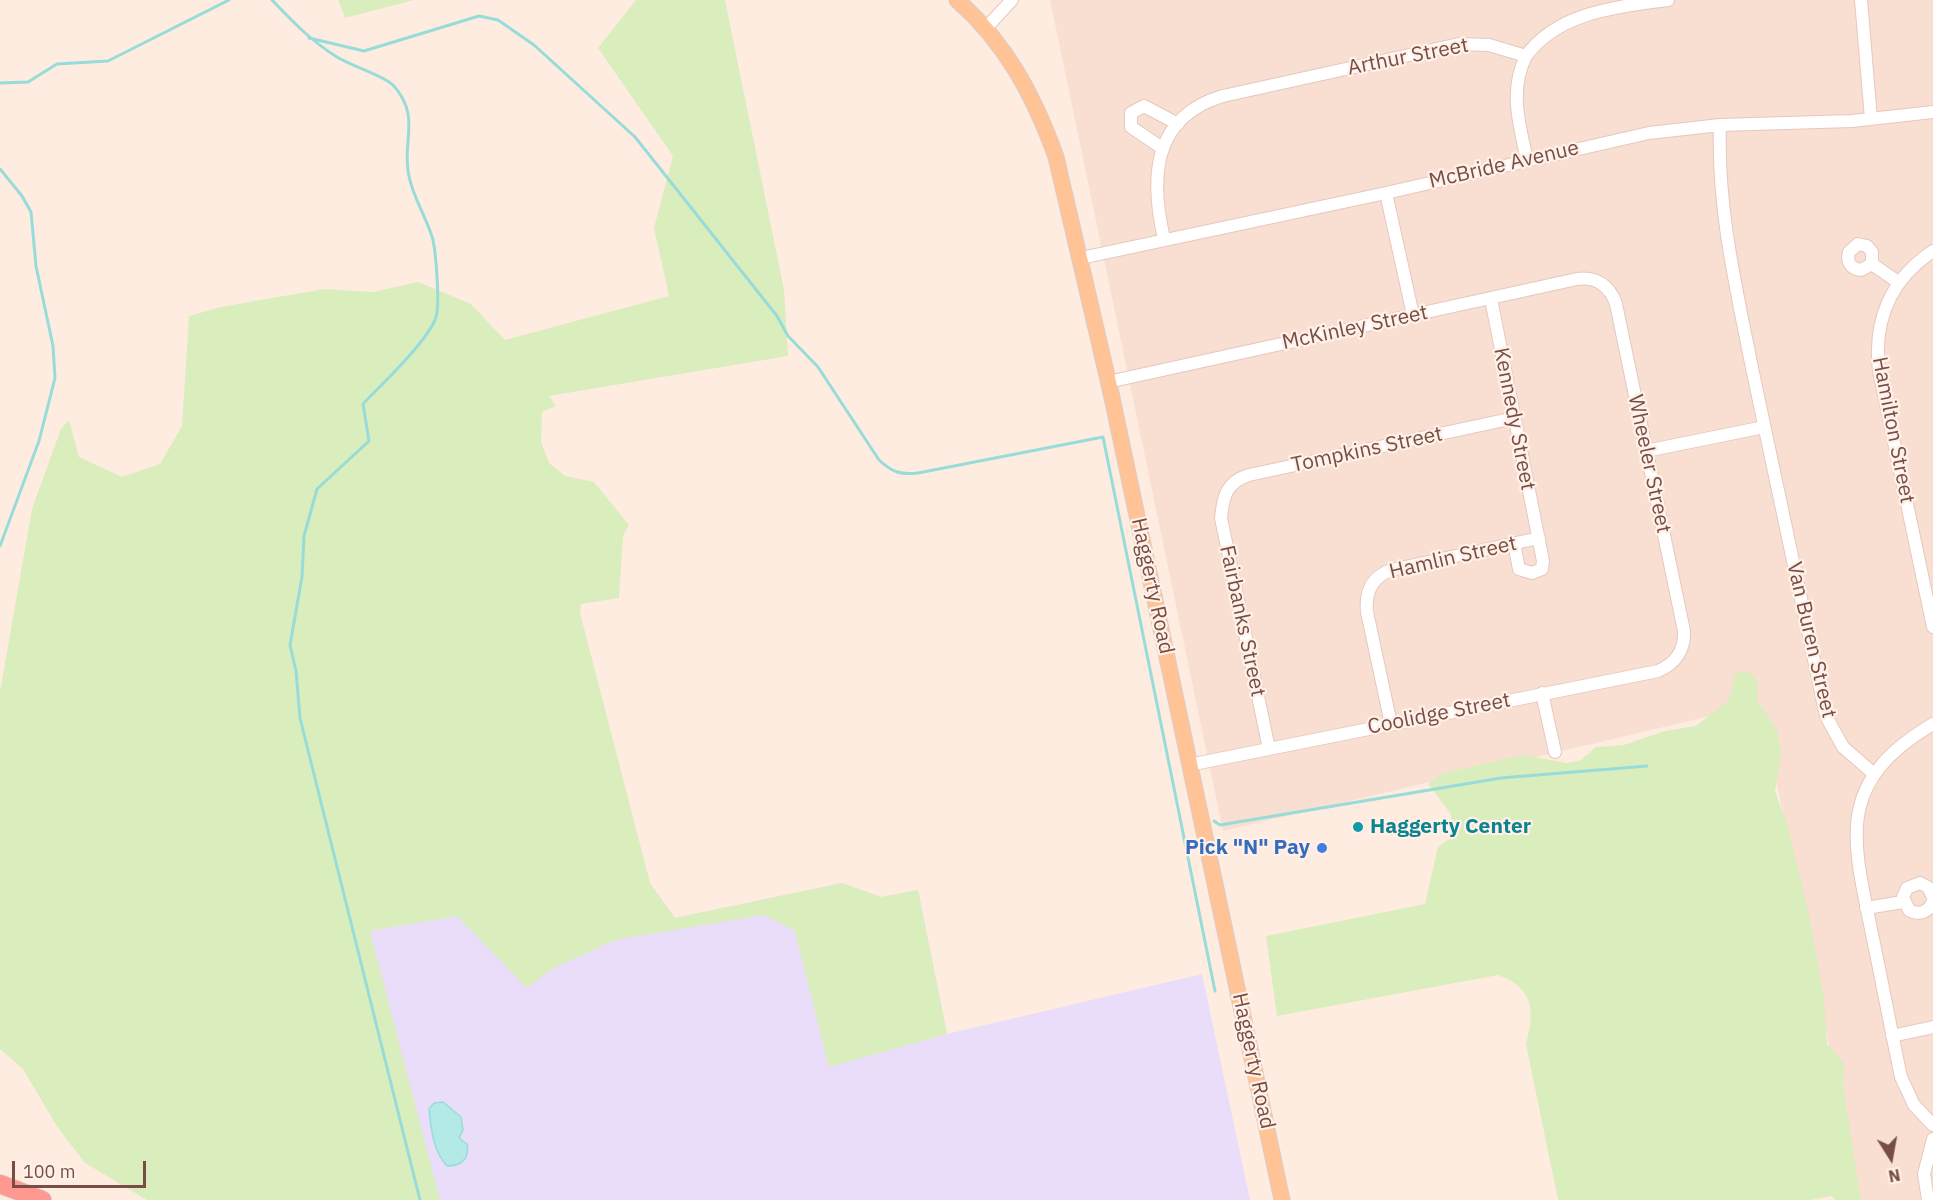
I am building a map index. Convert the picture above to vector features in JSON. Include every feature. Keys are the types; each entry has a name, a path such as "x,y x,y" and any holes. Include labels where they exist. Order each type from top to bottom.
{"highway":[{"path":"0,1184 42,1200"}],"main road":[{"name":"Haggerty Road","path":"957,0 986,28 1018,72 1042,120 1056,157 1108,382 1282,1200"}],"street":[{"path":"986,28 1012,0"},
{"path":"1527,160 1515,98 1518,77 1526,56 1544,36 1572,20 1668,0"},
{"path":"1861,0 1871,119"},
{"name":"Arthur Street","path":"1164,239 1156,190 1156,175 1162,148 1178,124 1197,107 1223,96 1459,44 1489,45 1526,56"},
{"path":"1162,148 1131,127 1131,113 1144,106 1178,124"},
{"name":"McBride Avenue","path":"1081,258 1386,193 1649,133 1720,125 1871,119 1933,112"},
{"name":"Van Buren Street","path":"1720,125 1719,176 1724,230 1826,716 1843,747 1874,774"},
{"path":"1386,193 1413,315"},
{"name":"Hamilton Street","path":"1933,251 1920,259 1898,282 1883,313 1877,356 1933,627"},
{"path":"1872,264 1898,282"},
{"name":"McKinley Street","path":"1108,382 1577,279 1590,278 1601,283"},
{"name":"Wheeler Street","path":"1601,283 1611,293 1616,304 1684,631 1681,650"},
{"name":"Kennedy Street","path":"1491,299 1539,538 1542,569 1532,573 1519,569 1514,543"},
{"name":"Tompkins Street","path":"1225,492 1232,484 1249,475 1514,418"},
{"path":"1646,451 1764,427"},
{"name":"Fairbanks Street","path":"1225,492 1221,518 1269,749"},
{"name":"Hamlin Street","path":"1391,724 1367,612 1367,596 1371,584 1380,575 1391,570 1539,538"},
{"name":"Coolidge Street","path":"1189,765 1658,671 1671,663 1681,650"},
{"path":"1542,693 1555,752"},
{"path":"1933,724 1897,747 1874,774 1861,801 1855,833 1856,856 1866,908 1907,1095 1921,1115 1933,1125"},
{"path":"1915,884 1928,887 1933,899 1928,909 1919,913 1909,910 1903,902 1907,888 1915,884"},
{"path":"1866,908 1903,902"},
{"path":"1893,1036 1933,1027"},
{"path":"1928,1200 1924,1174 1933,1139"}],"shaded area":[{"path":"1050,0 1933,0 1933,1200 1860,1200 1761,704 1223,831"},
{"path":"650,883 675,918 842,883 881,897 918,890 947,1034 1202,974 1250,1200 439,1200 369,931"}],"green space":[{"path":"338,0 414,0 345,18"},
{"path":"636,0 725,0 784,290 788,356 549,396 556,406 542,412 541,442 549,463 565,476 594,482 629,525 623,536 619,598 581,604 580,613 650,883 675,918 842,883 881,897 918,890 947,1034 829,1067 795,931 764,915 615,940 552,969 527,988 457,916 370,931 440,1200 147,1200 85,1163 58,1128 23,1069 0,1049 0,692 32,509 61,429 69,420 79,457 122,477 160,464 182,426 189,316 221,307 324,289 373,292 418,282 471,304 505,340 669,296 654,228 673,156 598,48"},
{"path":"1736,672 1751,673 1758,683 1757,699 1777,730 1781,754 1775,791 1788,827 1810,920 1824,998 1827,1044 1844,1063 1843,1086 1861,1200 1835,1200 1832,1196 1811,1200 1558,1200 1526,1044 1531,1011 1529,1002 1519,987 1498,975 1277,1016 1266,936 1425,904 1438,847 1452,837 1451,814 1428,784 1443,773 1523,755 1567,763 1581,760 1596,747 1624,745 1665,731 1696,726 1729,700"}],"water":[{"path":"443,1102 461,1117 463,1130 459,1138 467,1144 468,1149 466,1158 452,1166 447,1166 439,1154 431,1124 429,1109 434,1103"}],"waterway":[{"path":"0,83 28,82 57,64 108,61 229,0"},
{"path":"272,0 294,23 328,51 388,81 402,97 409,119 407,152 409,176 434,247 438,301 432,327 404,362 363,404 369,441 317,489 304,536 302,577 290,645 296,671 300,718 420,1200"},
{"path":"309,38 364,51 479,16 498,20 534,45 635,137 777,316 788,336 818,367 879,460 892,470 901,473 918,473 1103,437 1215,991"},
{"path":"0,169 22,196 31,212 36,266 53,346 55,378 39,441 0,546"},
{"path":"1214,821 1220,825 1501,778 1647,766"}],"place":[{"name":"Haggerty Center","path":"1358,827"},
{"name":"Pick \"N\" Pay","path":"1322,848"}]}
